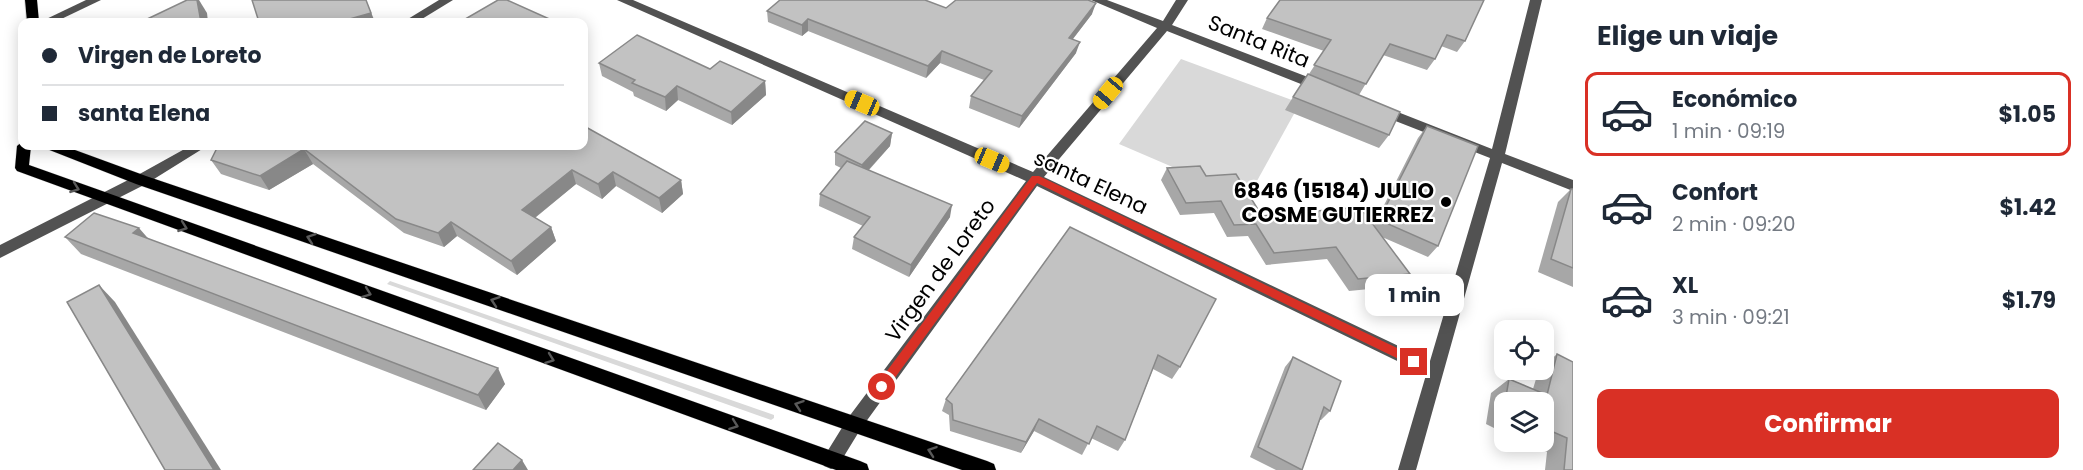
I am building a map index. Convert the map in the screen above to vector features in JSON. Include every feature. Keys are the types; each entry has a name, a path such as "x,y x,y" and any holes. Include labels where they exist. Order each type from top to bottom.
{"main road":[{"path":"32,0 33,18"},
{"path":"24,150 22,168 860,470"},
{"path":"62,150 141,180 987,470"}],"street":[{"path":"55,18 94,0"},
{"path":"416,18 447,0"},
{"name":"santa Elena","path":"623,0 1035,178 1436,372"},
{"name":"Santa Rita","path":"1097,0 1331,91"},
{"name":"Virgen de Loreto","path":"831,460 854,424 1035,178 1166,26 1182,0"},
{"path":"1407,470 1497,157 1536,0"},
{"path":"1364,104 1573,186"},
{"path":"0,252 141,180 193,150"}],"shaded area":[{"path":"1181,59 1300,103 1247,199 1119,144"},
{"path":"390,281 774,415 774,418 771,420 387,284"}],"building":[{"path":"187,0 197,0 200,18 149,18"},
{"path":"252,0 366,0 371,13 353,18 258,18"},
{"path":"498,0 507,0 547,18 467,18"},
{"path":"780,0 925,0 946,8 956,0 1088,0 1096,3 1069,38 1080,42 1022,116 971,96 992,71 942,51 928,66 808,19 802,25 767,11"},
{"path":"1280,0 1484,0 1465,41 1447,35 1435,59 1390,44 1366,84 1314,65 1331,40 1267,18"},
{"path":"637,35 710,69 720,61 765,81 731,112 677,86 665,97 632,83 635,80 599,63"},
{"path":"1308,74 1400,112 1389,135 1293,97"},
{"path":"865,121 892,133 862,165 835,152"},
{"path":"1427,126 1478,146 1438,246 1379,220"},
{"path":"588,128 681,180 659,198 613,172 598,184 572,170 522,210 551,227 511,261 451,222 438,233 396,219 305,150 588,150"},
{"path":"216,150 302,150 260,176 211,160"},
{"path":"847,161 952,205 911,265 854,237 870,217 820,194"},
{"path":"1200,166 1206,176 1236,174 1262,216 1360,207 1410,274 1358,279 1336,247 1274,253 1256,224 1234,225 1221,201 1186,203 1167,168"},
{"path":"1571,189 1573,189 1573,268 1551,259"},
{"path":"94,213 139,228 133,233 498,368 478,395 65,237"},
{"path":"1070,227 1216,299 1180,367 1158,355 1125,440 1097,426 1089,444 1039,419 1026,442 953,420 952,404 946,399"},
{"path":"99,285 214,470 165,470 67,302"},
{"path":"1557,354 1573,362 1573,470 1564,470 1567,438 1554,432 1554,392 1548,392 1551,380 1554,380"},
{"path":"1293,357 1341,381 1330,411 1324,407 1302,470 1258,447"},
{"path":"1509,380 1540,392 1507,392"},
{"path":"498,443 522,460 513,470 473,470"}],"place":[{"name":"6846 (15184) JULIO COSME GUTIERREZ","path":"1446,202"}],"route":[{"path":"882,387 1035,178 1414,362"}]}
